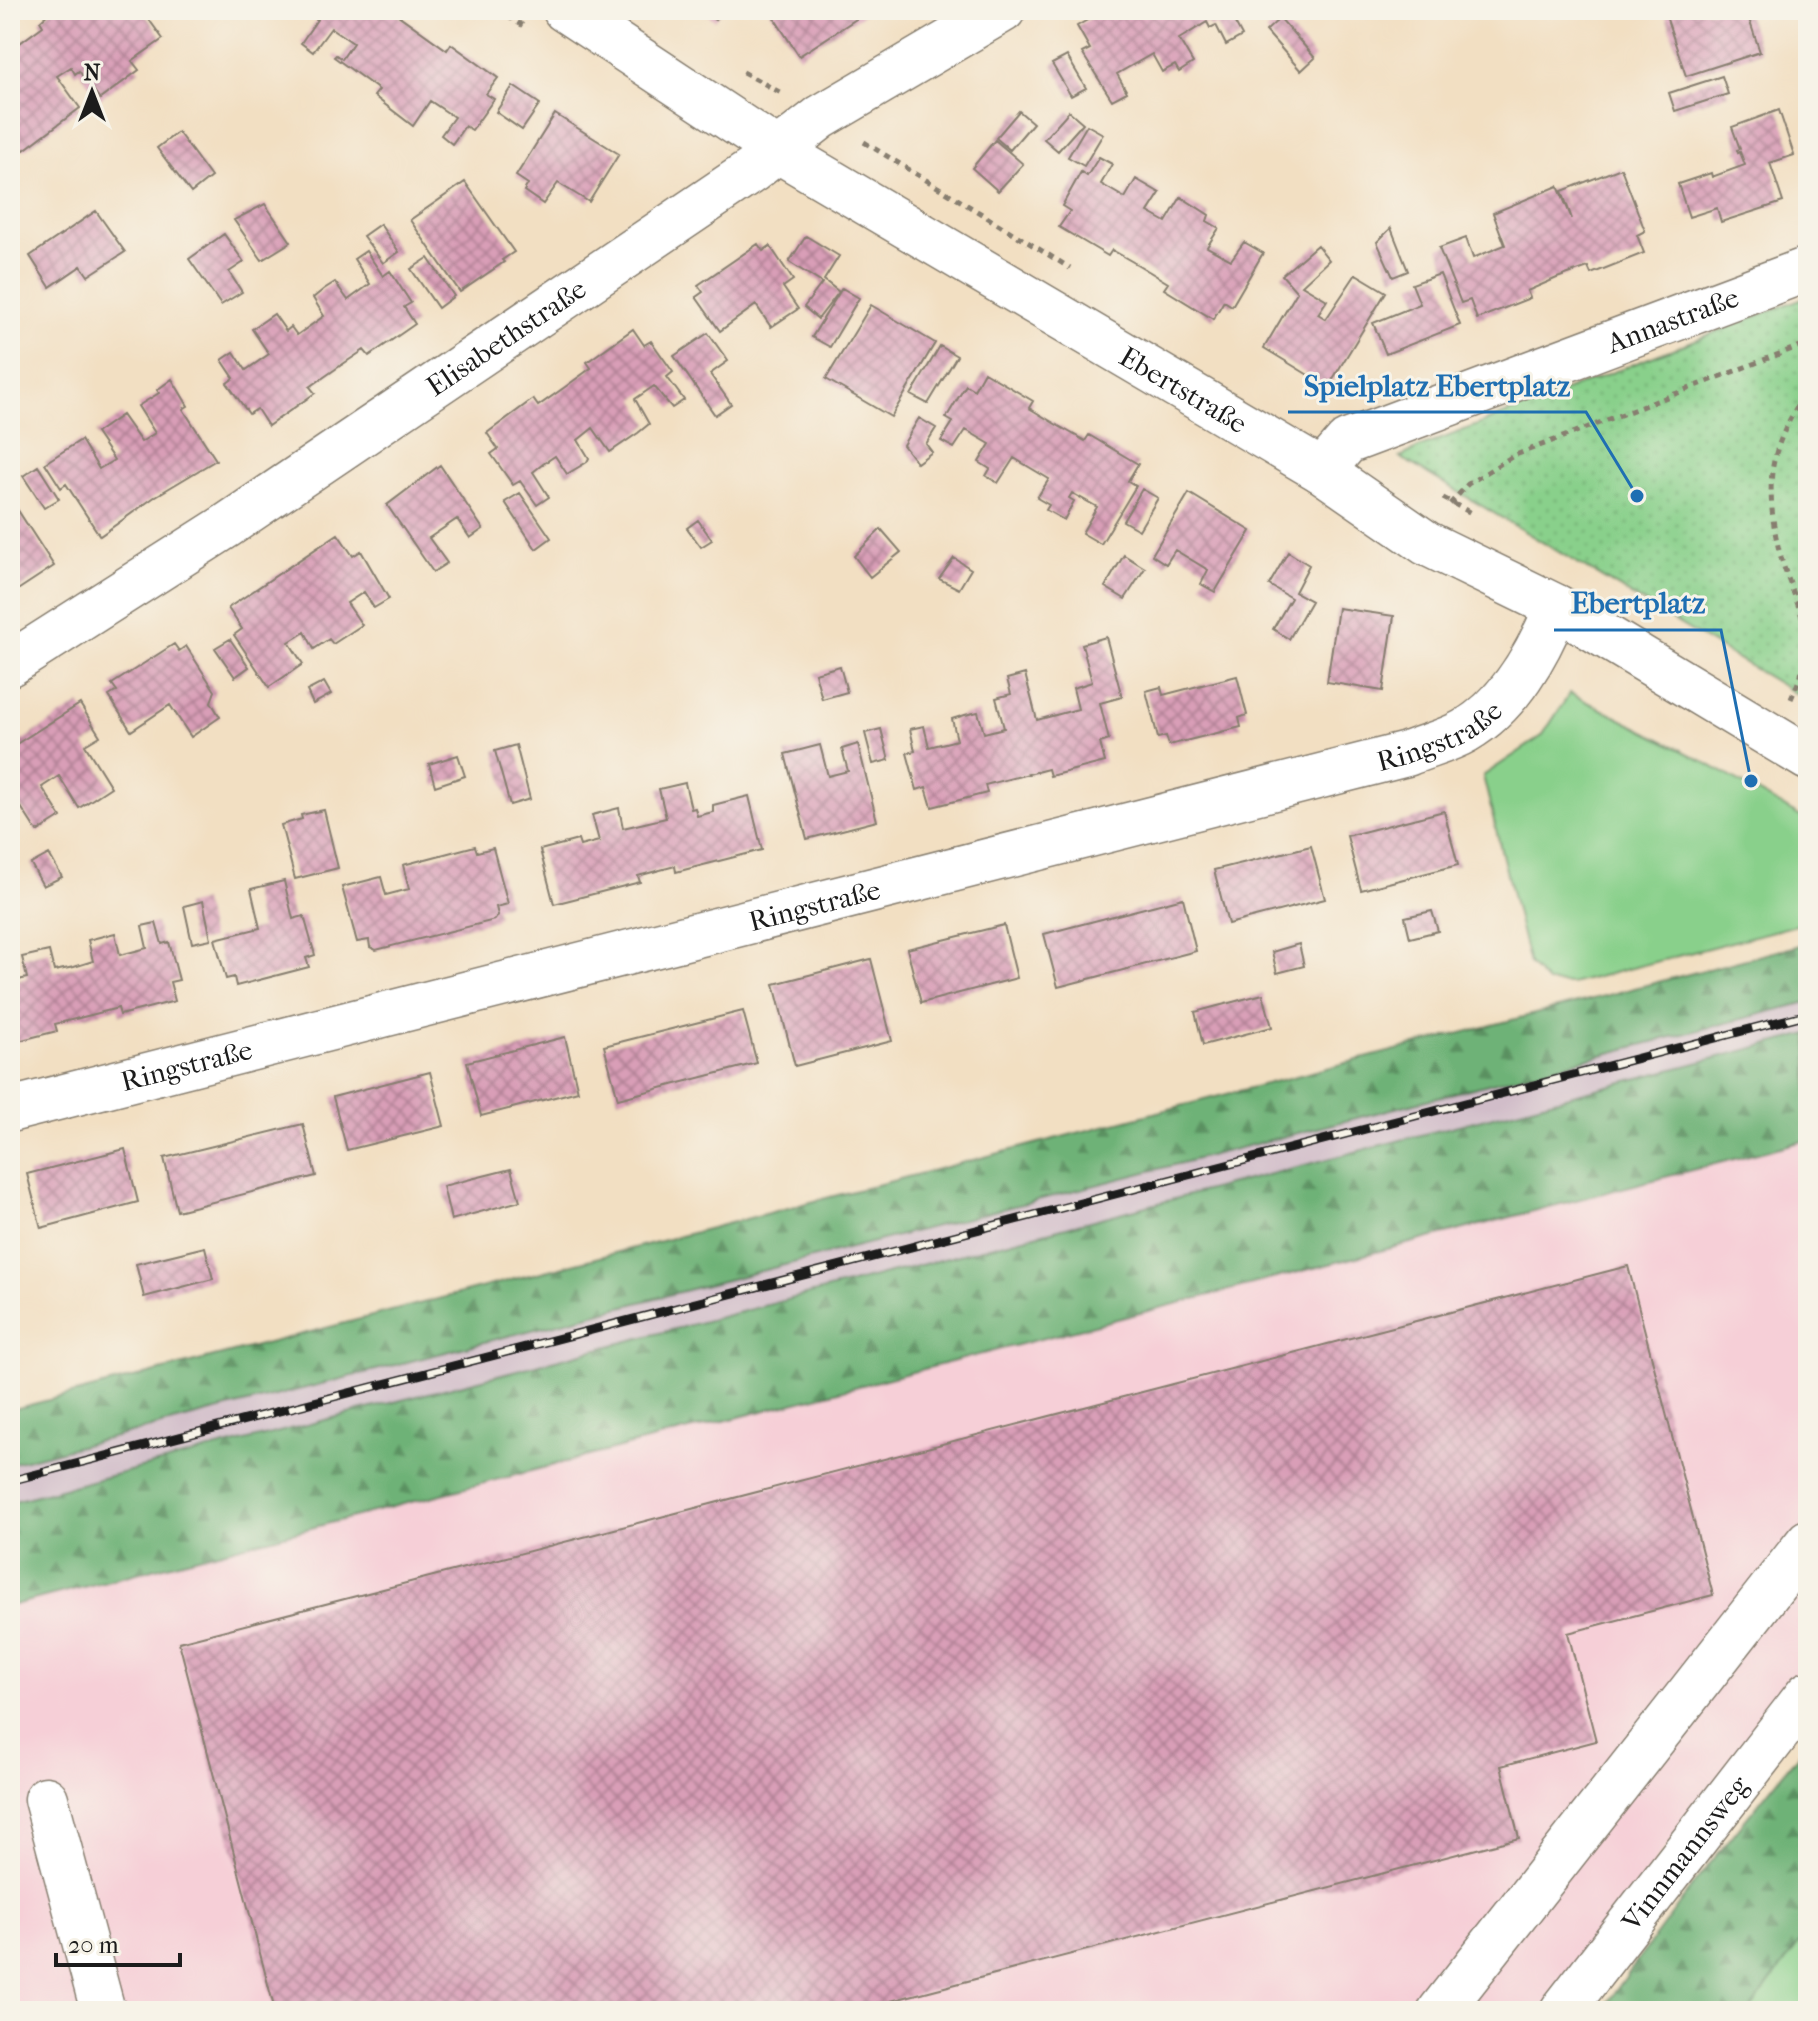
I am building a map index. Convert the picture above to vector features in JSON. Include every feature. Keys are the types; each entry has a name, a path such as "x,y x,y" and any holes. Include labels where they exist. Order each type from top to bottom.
{"street":[{"name":"Ebertstraße","path":"565,10 777,150 1322,471 1426,543 1557,607 1808,758"},
{"name":"Elisabethstraße","path":"10,664 238,518 726,188 821,117 1003,10"},
{"name":"Annastraße","path":"1322,471 1347,442 1808,269"},
{"name":"Ringstraße","path":"10,1110 1407,754 1466,731 1503,701 1544,639 1557,607"},
{"path":"1440,2011 1808,1542"},
{"name":"Vinnmannsweg","path":"1562,2011 1808,1694"},
{"path":"46,1799 103,2011"}],"path":[{"path":"1426,543 1451,502 1468,484 1513,456 1808,343"},
{"path":"1790,700 1805,664 1807,644 1782,561 1773,516 1772,474 1776,451 1808,388"}],"shaded area":[{"path":"1808,1002 1808,1034 10,1502 10,1464"},
{"path":"1808,1140 1808,1659 1547,2011 10,2011 10,1606"}],"green space":[{"path":"1808,296 1808,701 1400,457 1421,447"},
{"path":"1570,693 1701,760 1808,821 1808,922 1571,984 1547,983 1529,964 1483,776 1542,736"},
{"path":"1808,943 1808,1002 10,1464 10,1410"},
{"path":"1808,1034 1808,1140 10,1606 10,1502"},
{"path":"1808,1742 1808,1931 1749,2011 1601,2011 1695,1882"},
{"path":"1808,1931 1808,2011 1749,2011"}],"building":[{"path":"52,10 142,10 163,39 132,61 139,70 100,99 79,71 75,74 71,67 57,76 80,108 24,150 10,130 10,44 13,48 43,26 40,21"},
{"path":"315,10 396,10 394,12 447,50 451,44 498,78 486,94 494,99 472,130 465,126 452,144 441,135 454,117 430,101 413,126 374,96 379,90 334,57 336,55 342,59 353,43 331,28 313,52 301,43 318,18 312,14"},
{"path":"701,10 722,10 715,20"},
{"path":"769,10 870,10 799,56"},
{"path":"1105,10 1228,10 1242,36 1226,45 1216,25 1210,28 1207,22 1179,39 1193,63 1179,72 1175,65 1162,72 1152,54 1117,74 1127,92 1112,100 1082,53 1090,49 1077,26"},
{"path":"1365,10 1385,10 1368,18"},
{"path":"1664,10 1746,10 1760,52 1686,76"},
{"path":"1280,18 1315,58 1301,71 1266,31"},
{"path":"1067,56 1086,88 1071,96 1052,64"},
{"path":"1722,76 1728,94 1675,111 1669,93"},
{"path":"513,86 540,104 522,130 496,112"},
{"path":"1779,110 1794,155 1770,163 1783,202 1721,222 1717,208 1689,217 1678,184 1711,173 1712,177 1745,165 1738,153 1740,149 1732,127"},
{"path":"1019,111 1033,123 1010,150 996,138"},
{"path":"1069,111 1083,123 1058,151 1044,139"},
{"path":"555,114 619,154 589,202 558,183 543,204 524,191 528,184 516,176"},
{"path":"1087,125 1103,134 1084,166 1068,157"},
{"path":"178,132 211,177 191,193 157,148"},
{"path":"995,140 1023,164 998,191 972,168"},
{"path":"1099,157 1112,164 1101,184 1125,198 1136,179 1160,193 1148,212 1166,222 1181,197 1209,215 1207,221 1219,228 1207,247 1231,260 1244,242 1263,253 1232,306 1224,301 1213,319 1164,289 1168,283 1140,266 1112,250 1108,256 1059,227 1070,211 1062,206 1081,172 1087,176"},
{"path":"1621,168 1645,231 1637,235 1644,253 1591,274 1588,267 1557,278 1527,291 1530,298 1477,319 1470,300 1461,303 1439,248 1466,238 1473,258 1505,245 1493,213 1558,186 1572,219 1562,191"},
{"path":"465,182 514,252 460,292 410,220"},
{"path":"265,204 291,242 262,260 234,220"},
{"path":"96,211 125,252 88,276 81,266 50,287 30,256"},
{"path":"380,224 399,252 383,263 363,236"},
{"path":"1391,228 1408,271 1393,277 1377,242"},
{"path":"224,234 244,262 229,272 242,292 221,305 189,259"},
{"path":"806,236 839,256 824,280 839,292 818,319 804,307 822,283 789,262"},
{"path":"758,244 763,251 770,246 793,280 783,287 798,309 771,327 756,305 720,331 696,297 703,292 698,285"},
{"path":"1317,245 1329,260 1302,285 1327,300 1318,314 1326,319 1356,274 1386,292 1328,387 1264,348 1297,292 1282,275"},
{"path":"366,251 383,276 390,271 411,303 404,307 415,324 369,356 364,350 337,368 310,387 315,393 268,426 257,409 249,414 227,383 234,378 222,360 234,352 246,370 269,354 252,329 274,314 286,331 291,327 297,335 324,316 313,298 324,289 335,282 348,300 370,284 354,259"},
{"path":"428,258 454,296 438,308 411,269"},
{"path":"1440,274 1460,325 1386,354 1373,323 1420,304 1412,284"},
{"path":"842,288 859,298 830,347 812,337"},
{"path":"871,305 935,343 891,417 826,379"},
{"path":"633,329 644,345 651,341 673,372 667,377 684,400 672,408 654,386 635,399 649,424 610,452 593,428 578,440 589,458 587,462 567,474 555,456 533,472 549,497 537,505 520,481 513,485 491,454 498,449 487,433 533,399 538,406 565,387 591,368 587,362"},
{"path":"708,333 728,361 710,374 731,404 715,415 674,356"},
{"path":"940,346 957,356 928,404 911,395"},
{"path":"984,372 1033,401 1029,408 1057,425 1085,441 1089,435 1138,464 1128,481 1136,486 1101,544 1082,533 1097,507 1072,493 1069,498 1074,501 1064,520 1046,510 1049,505 1037,498 1049,479 1014,458 998,483 986,476 990,469 979,462 990,444 966,430 954,448 941,441 953,422 946,418 966,385 974,390"},
{"path":"172,379 188,406 183,409 216,460 156,496 100,536 66,484 61,488 45,463 81,440 99,469 114,460 96,433 122,415 141,442 155,433 138,406 159,393 157,390"},
{"path":"919,418 936,428 926,444 932,452 917,463 903,445"},
{"path":"440,465 483,529 470,538 457,519 429,538 447,563 433,572 387,505"},
{"path":"38,466 59,499 44,508 23,476"},
{"path":"1142,489 1158,498 1139,530 1123,521"},
{"path":"520,493 551,538 536,549 505,502"},
{"path":"1189,493 1251,531 1215,592 1201,584 1208,570 1175,550 1166,564 1152,555"},
{"path":"10,498 54,566 10,595"},
{"path":"698,520 712,540 701,547 687,528"},
{"path":"881,529 901,552 870,577 854,556"},
{"path":"338,534 353,556 361,551 389,599 374,608 364,592 347,603 362,625 333,644 329,639 314,649 305,632 289,642 303,664 269,687 234,635 242,629 228,608"},
{"path":"1288,552 1309,565 1295,592 1311,601 1289,639 1273,629 1291,598 1269,585"},
{"path":"1124,555 1145,568 1125,599 1105,587"},
{"path":"954,558 971,569 959,589 939,579"},
{"path":"1338,608 1394,616 1383,691 1327,682"},
{"path":"1106,637 1122,697 1100,703 1109,740 1100,743 1105,762 1050,776 1048,769 985,785 987,793 932,807 926,787 917,790 907,753 915,751 910,729 924,726 929,747 957,740 952,719 965,715 978,712 984,733 1004,728 996,698 1011,694 1007,679 1025,674 1037,720 1078,709 1073,688 1092,682 1082,644"},
{"path":"230,639 249,667 235,677 215,648"},
{"path":"174,644 179,651 186,646 215,691 211,702 220,717 191,737 170,705 131,731 109,696 117,691 112,684"},
{"path":"840,666 847,692 822,699 815,673"},
{"path":"1237,676 1247,715 1239,718 1241,727 1169,745 1166,736 1158,738 1146,691 1161,687 1163,695"},
{"path":"324,682 331,694 313,704 307,691"},
{"path":"80,704 100,736 85,745 111,787 79,808 59,776 42,787 61,817 37,832 21,807 10,815 10,748"},
{"path":"881,729 889,760 873,764 865,733"},
{"path":"858,744 877,821 807,839 785,754 820,745 828,776 848,771 842,749"},
{"path":"516,745 530,799 510,805 495,751"},
{"path":"458,755 465,776 435,786 429,764"},
{"path":"685,783 691,809 695,808 697,816 713,812 713,805 749,796 762,850 676,872 675,866 638,876 640,882 554,904 540,850 578,840 580,846 599,841 592,815 619,808 623,828 666,818 659,789"},
{"path":"324,810 338,868 295,879 281,825 302,819 301,815"},
{"path":"1444,811 1458,865 1361,890 1347,836"},
{"path":"475,846 477,852 493,848 508,904 496,907 498,915 495,920 376,950 370,947 369,940 357,942 342,887 381,877 386,895 409,889 403,865"},
{"path":"1311,846 1325,899 1228,924 1214,870"},
{"path":"49,854 62,877 43,886 31,864"},
{"path":"284,881 293,919 304,916 315,955 306,958 309,967 236,986 234,977 226,979 215,939 260,928 251,889"},
{"path":"1183,898 1196,951 1058,987 1044,934"},
{"path":"203,901 211,939 192,943 184,906"},
{"path":"1432,911 1438,931 1410,938 1405,917"},
{"path":"156,923 162,944 169,942 179,980 170,982 175,1001 120,1015 118,1008 55,1024 57,1031 10,1043 10,982 27,978 22,957 49,951 54,971 74,967 93,961 88,940 115,933 120,955 147,948 142,926"},
{"path":"1004,925 1017,978 921,1003 907,949"},
{"path":"1299,944 1304,966 1277,973 1272,952"},
{"path":"871,959 892,1041 795,1066 774,984"},
{"path":"1263,994 1272,1027 1203,1045 1195,1012"},
{"path":"743,1011 757,1063 618,1099 604,1046"},
{"path":"565,1037 578,1091 481,1116 467,1062"},
{"path":"430,1072 444,1126 347,1150 333,1097"},
{"path":"303,1124 316,1176 177,1211 164,1158"},
{"path":"125,1149 138,1202 41,1228 27,1174"},
{"path":"511,1169 520,1201 451,1220 443,1186"},
{"path":"205,1247 213,1279 144,1297 136,1264"},
{"path":"1628,1266 1713,1595 1568,1633 1596,1741 1501,1766 1519,1838 852,2011 275,2011 179,1642"}],"railway":[{"path":"10,1481 1808,1014"}],"place":[{"name":"Spielplatz Ebertplatz","path":"1637,496"},
{"name":"Ebertplatz","path":"1751,781"}]}
